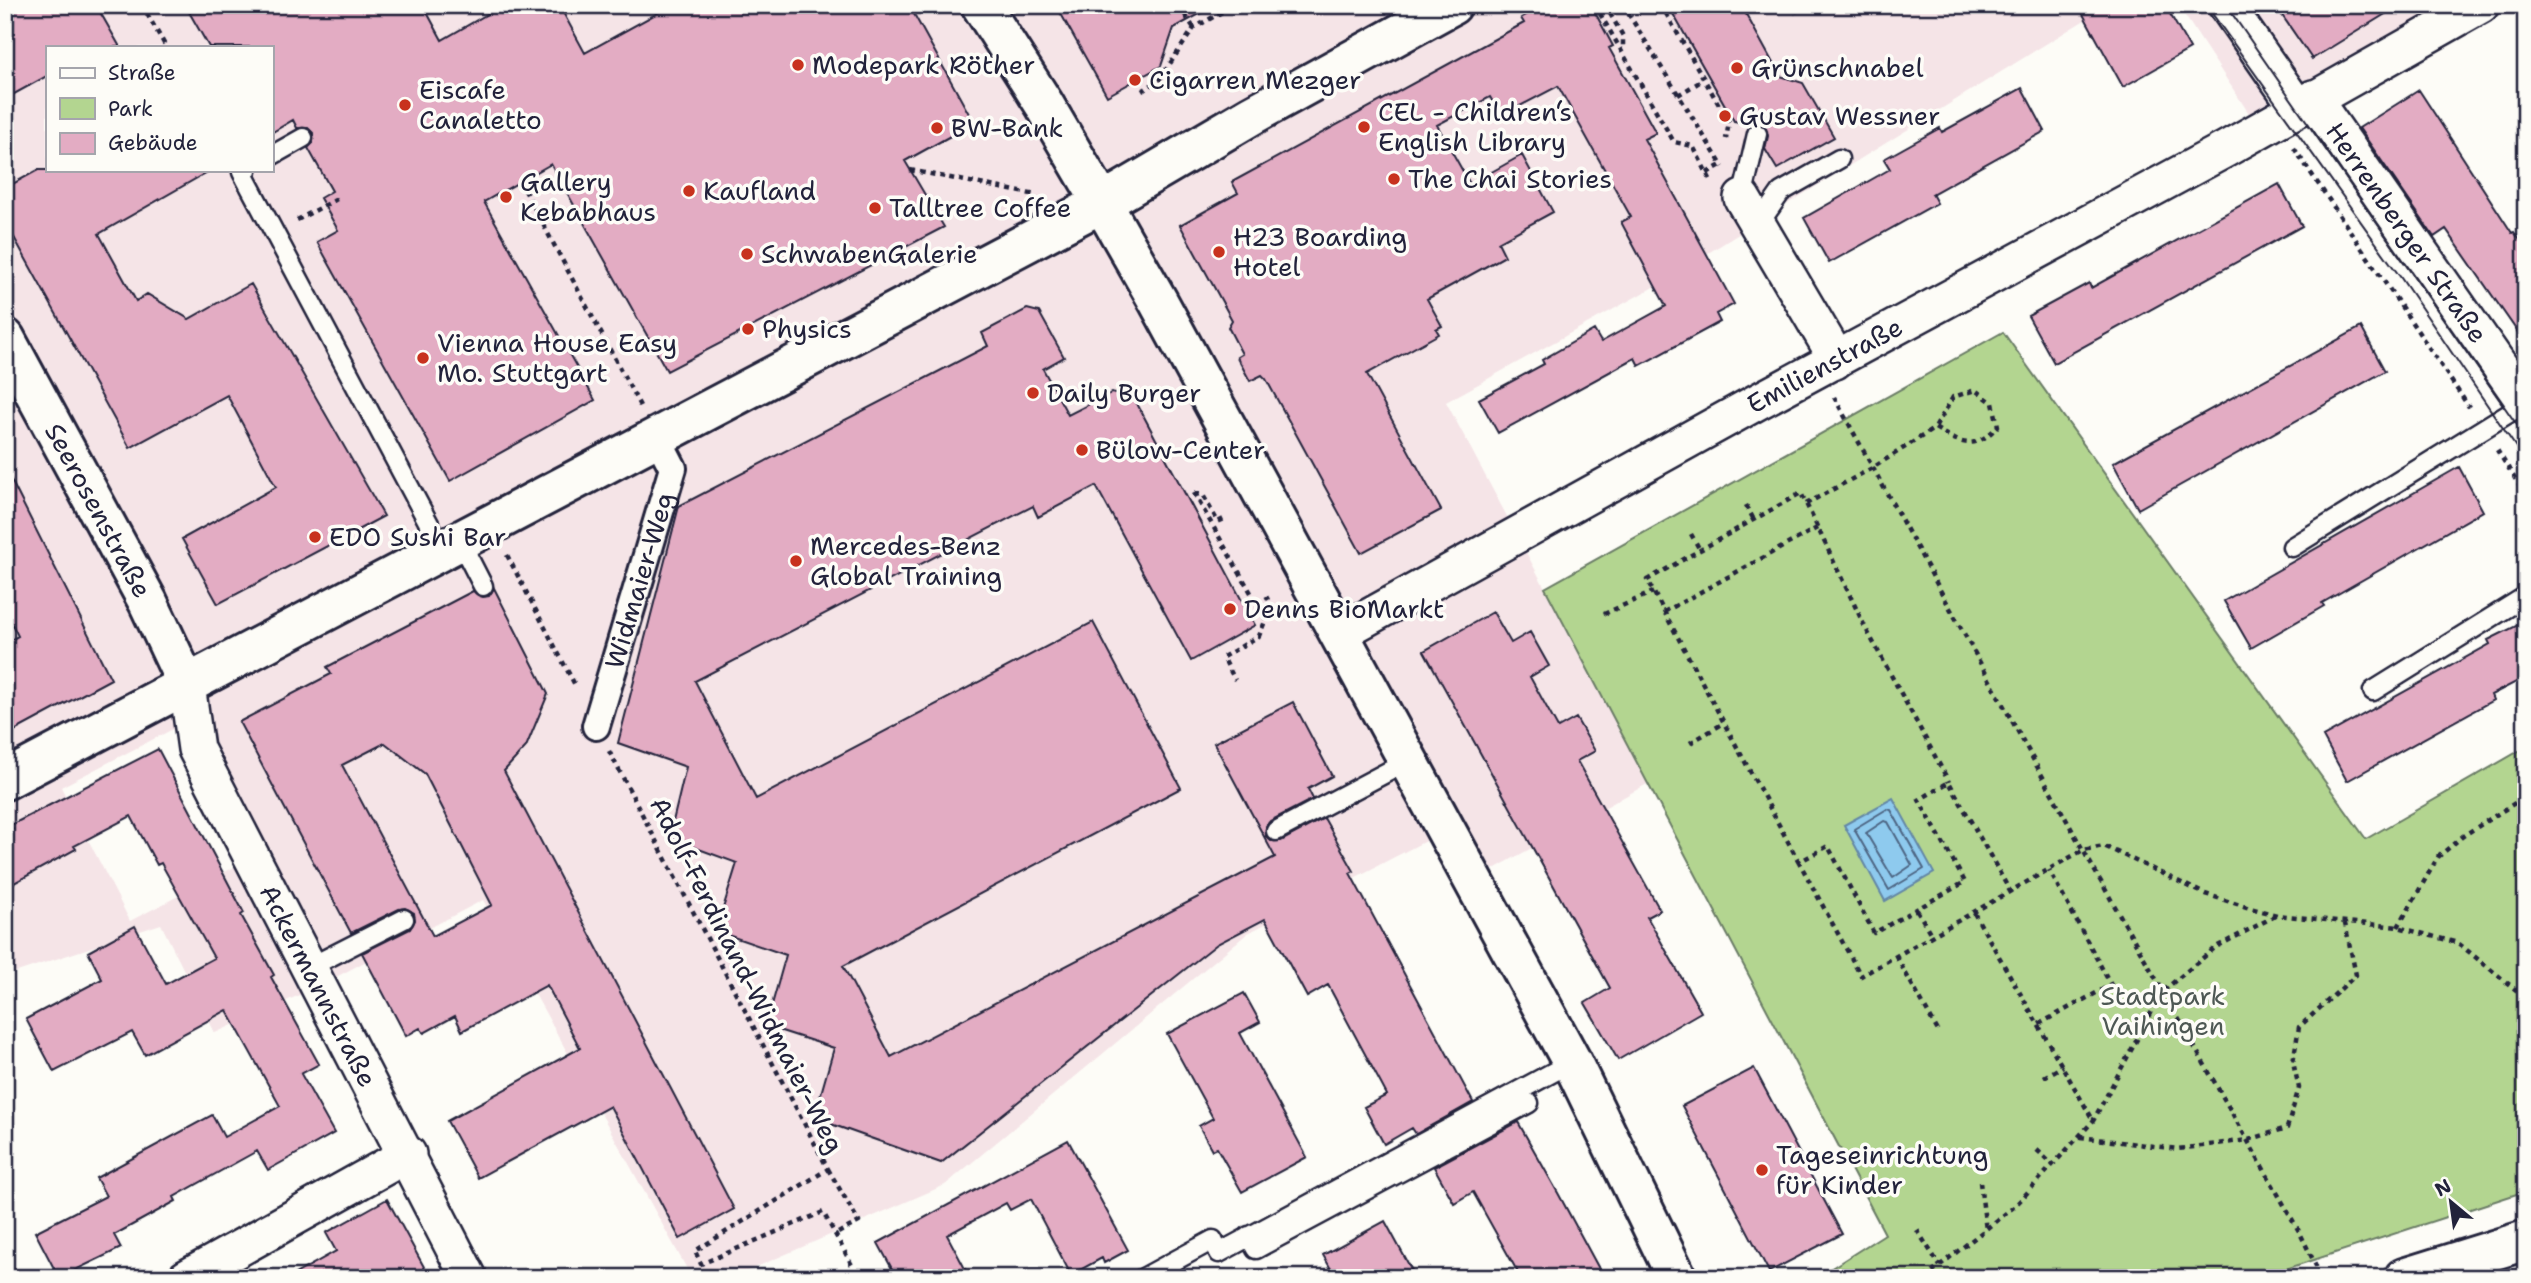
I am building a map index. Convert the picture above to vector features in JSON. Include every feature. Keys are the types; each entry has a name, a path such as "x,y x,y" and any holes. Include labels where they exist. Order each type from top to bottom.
{"main road":[{"path":"981,5 1044,104 1102,203 1408,761 1572,1062 1677,1278"},
{"path":"5,780 1102,203 1252,115 1452,5"},
{"name":"Seerosenstraße","path":"5,338 148,602 187,685"},
{"path":"2404,1278 2526,1240"}],"street":[{"name":"Herrenberger Straße","path":"2226,5 2295,109 2525,403"},
{"name":"Emilienstraße","path":"1338,634 2481,5"},
{"path":"1750,211 1835,361"},
{"name":"Widmaier-Weg","path":"596,726 673,468 657,437"},
{"name":"Ackermannstraße","path":"187,685 196,749 408,1154 469,1278"},
{"path":"186,1278 408,1154"}],"lane":[{"path":"1750,211 1757,134"},
{"path":"273,155 303,138"},
{"path":"1750,211 1839,159"},
{"path":"242,172 465,539 483,586"},
{"name":"Herrenberger Straße","path":"2292,547 2525,403"},
{"path":"2373,691 2526,596"},
{"path":"1276,831 1408,761"},
{"path":"310,967 404,919"},
{"path":"1143,1278 1213,1240 1219,1253 1572,1062"},
{"path":"1249,1236 1256,1249 1529,1103"}],"path":[{"path":"142,5 165,46"},
{"path":"1142,91 1159,80 1194,28 1234,5"},
{"path":"1605,5 1623,36 1623,49"},
{"path":"1623,5 1750,211"},
{"path":"1661,5 1729,122 1725,144"},
{"path":"1791,5 1796,14"},
{"path":"1185,15 1194,28"},
{"path":"1678,95 1703,80"},
{"path":"2295,109 2526,496"},
{"path":"1722,165 1724,154"},
{"path":"1707,173 1722,165"},
{"path":"910,170 1037,195"},
{"path":"520,181 657,437"},
{"path":"324,205 337,198"},
{"path":"1805,504 1874,467 1934,428 1953,397 1975,390 1993,403 1998,426 1984,441 1967,444 1934,428"},
{"path":"1838,404 2083,850 2300,1233 2316,1266 2318,1278"},
{"path":"1226,518 1218,522 1203,495 1194,493 1266,619 1259,636 1223,657 1235,680"},
{"path":"2011,893 1949,782 1801,494 1647,580 1861,976 2011,893 2083,850 2104,846 2205,894 2277,915 2398,926 2458,943 2526,998"},
{"path":"1746,505 1754,520"},
{"path":"1664,612 1817,528"},
{"path":"1691,534 1700,550"},
{"name":"Adolf-Ferdinand-Widmaier-Weg","path":"465,539 596,726 828,1170 695,1251 701,1264 823,1212 859,1278"},
{"path":"1605,614 1653,592"},
{"path":"1257,604 1269,597"},
{"path":"1690,743 1724,723"},
{"path":"1799,862 1828,846 1874,933 1965,882 1919,800 1949,782"},
{"path":"2398,926 2438,857 2463,836 2526,796"},
{"path":"2039,1024 2111,985 2049,870"},
{"path":"1917,910 1932,936"},
{"path":"1974,913 2094,1121"},
{"path":"1924,1278 2015,1206 2094,1121 2163,991 2216,947 2277,915"},
{"path":"2079,1137 2178,1149 2248,1140 2287,1128 2299,1088 2293,1062 2299,1027 2356,975 2344,919"},
{"path":"1896,956 1938,1031"},
{"path":"2044,1077 2063,1066"},
{"path":"2037,1150 2054,1166"},
{"path":"828,1170 859,1222 836,1234"},
{"path":"1980,1182 1986,1231"},
{"path":"1917,1230 1940,1266"}],"shaded area":[{"path":"5,5 2109,5 1650,289 1446,402 1649,783 1465,885 1437,835 1248,933 945,1185 731,1278 692,1278 483,900 315,988 215,1033 161,924 5,976 5,636 11,632 5,621","holes":["175,728 193,753 248,860 130,921 61,787"]},
{"path":"2178,5 2442,5 2252,118"}],"green space":[{"name":"Stadtpark Vaihingen","path":"2003,332 2366,839 2526,747 2526,1191 2258,1278 1816,1278 1885,1234 1545,588"}],"water":[{"path":"1893,798 1934,873 1885,901 1844,825"}],"building":[{"path":"5,5 96,5 119,46 46,46 46,77 5,99"},
{"name":"SchwabenGalerie","path":"185,5 423,5 442,40 503,5 559,5 585,53 672,5 909,5 974,123 905,161 944,227 667,371 551,164 484,202 595,400 450,481 317,242 338,230 320,198 332,191 308,148 313,143 313,133 308,128 297,128 293,120 273,132 273,46 208,46"},
{"path":"1056,5 1216,5 1174,28 1161,66 1107,96"},
{"path":"1544,5 1591,5 1613,46 1609,48 1656,133 1644,139 1734,304 1716,314 1720,322 1639,366 1635,358 1498,433 1479,399 1544,364 1542,360 1594,330 1601,342 1666,306 1621,222 1631,217 1558,86 1501,116 1490,97 1437,125 1470,184 1522,155 1553,212 1498,242 1505,256 1427,299 1442,326 1436,329 1439,334 1367,374 1441,510 1361,553 1266,379 1262,375 1250,381 1237,357 1242,354 1228,327 1232,320 1180,225 1238,193 1232,182 1524,23 1521,18"},
{"path":"1668,5 1741,5 1780,76 1803,83 1834,137 1777,169 1765,149 1768,136 1765,126 1734,121"},
{"path":"2078,5 2165,5 2190,49 2123,87"},
{"path":"2275,5 2400,5 2312,59"},
{"path":"2022,88 2045,131 1932,194 1937,203 1829,263 1804,218 1890,169 1884,159 1940,128 1942,132"},
{"path":"2419,90 2512,233 2514,232 2526,248 2526,344 2446,229 2434,237 2359,128"},
{"path":"38,170 208,172 99,234 136,301 147,294 189,319 251,284 384,516 218,604 182,539 276,487 227,395 130,448 5,221 5,188"},
{"path":"2279,184 2302,226 2054,363 2028,316 2089,283 2091,288"},
{"path":"1027,309 1039,312 1064,357 1043,369 1068,415 1111,393 1134,398 1255,625 1191,661 1096,486 1038,517 1033,506 695,681 756,799 1093,622 1181,788 843,966 891,1057 1275,857 1214,743 1293,702 1332,776 1308,789 1313,799 1270,821 1266,826 1266,836 1271,841 1281,841 1324,818 1354,871 1350,873 1473,1102 1416,1134 1412,1128 1384,1144 1364,1107 1387,1095 1328,985 1307,997 1265,919 1217,944 941,1163 814,1118 834,1048 766,1026 786,955 716,931 737,863 669,838 686,767 618,743 679,506 988,346 982,333"},
{"path":"2361,327 2385,371 2138,509 2113,463"},
{"path":"2459,467 2483,511 2322,603 2324,606 2251,648 2224,601"},
{"path":"5,468 111,679 5,736 5,643 18,636 5,610"},
{"path":"494,588 548,694 526,747 504,771 734,1209 680,1239 610,1106 478,1178 447,1121 580,1048 547,985 462,1031 455,1016 424,1033 420,1028 406,1036 362,953 410,929 415,920 414,913 405,908 399,909 351,933 239,722 331,674 327,667 473,591 483,597 489,596","holes":["385,743 425,774 492,905 433,936 342,765"]},
{"path":"1493,612 1511,643 1530,632 1549,666 1530,677 1558,728 1576,718 1595,751 1577,761 1660,910 1647,917 1701,1012 1618,1060 1585,1003 1610,988 1424,651"},
{"path":"2526,621 2526,677 2491,695 2493,700 2347,781 2323,737 2490,644 2488,640"},
{"path":"158,749 244,913 241,915 274,975 271,977 319,1064 301,1074 334,1133 268,1170 257,1151 174,1197 176,1201 114,1235 121,1248 59,1278 35,1232 106,1196 96,1178 212,1115 224,1137 280,1106 227,1010 145,1055 132,1032 54,1072 26,1019 102,979 88,952 135,926 166,984 214,958 161,863 157,865 131,816 74,846 76,849 5,888 5,833 13,829 11,825"},
{"path":"1244,993 1260,1022 1240,1033 1307,1157 1242,1192 1217,1148 1212,1150 1199,1126 1213,1118 1167,1034"},
{"name":"Tageseinrichtung für Kinder","path":"1754,1068 1842,1234 1769,1272 1682,1106"},
{"path":"1518,1122 1604,1278 1521,1278 1473,1192 1454,1203 1434,1167"},
{"path":"1068,1140 1128,1250 1104,1263 1102,1258 1071,1275 1031,1199 1010,1210 1006,1203 947,1235 970,1278 897,1278 878,1243"},
{"path":"387,1199 430,1278 288,1278 336,1251 326,1233"},
{"path":"1385,1221 1416,1278 1336,1278 1323,1255"}],"tram line":[{"path":"2206,5 2401,278 2526,462"},
{"path":"2226,5 2526,438"}],"place":[{"name":"Modepark Röther","path":"798,65"},
{"name":"Grünschnabel","path":"1737,68"},
{"name":"Cigarren Mezger","path":"1135,80"},
{"name":"Eiscafe Canaletto","path":"405,105"},
{"name":"Gustav Wessner","path":"1725,116"},
{"name":"CEL - Children‘s English Library","path":"1364,127"},
{"name":"BW-Bank","path":"937,128"},
{"name":"The Chai Stories","path":"1394,179"},
{"name":"Kaufland","path":"689,191"},
{"name":"Gallery Kebabhaus","path":"506,197"},
{"name":"Talltree Coffee","path":"875,208"},
{"name":"H23 Boarding Hotel","path":"1219,252"},
{"name":"SchwabenGalerie","path":"747,254"},
{"name":"Physics","path":"748,329"},
{"name":"Vienna House Easy Mo. Stuttgart","path":"423,358"},
{"name":"Daily Burger","path":"1033,393"},
{"name":"Bülow-Center","path":"1082,450"},
{"name":"EDO Sushi Bar","path":"315,537"},
{"name":"Mercedes-Benz Global Training","path":"796,561"},
{"name":"Denns BioMarkt","path":"1230,609"},
{"name":"Tageseinrichtung für Kinder","path":"1762,1170"}]}
